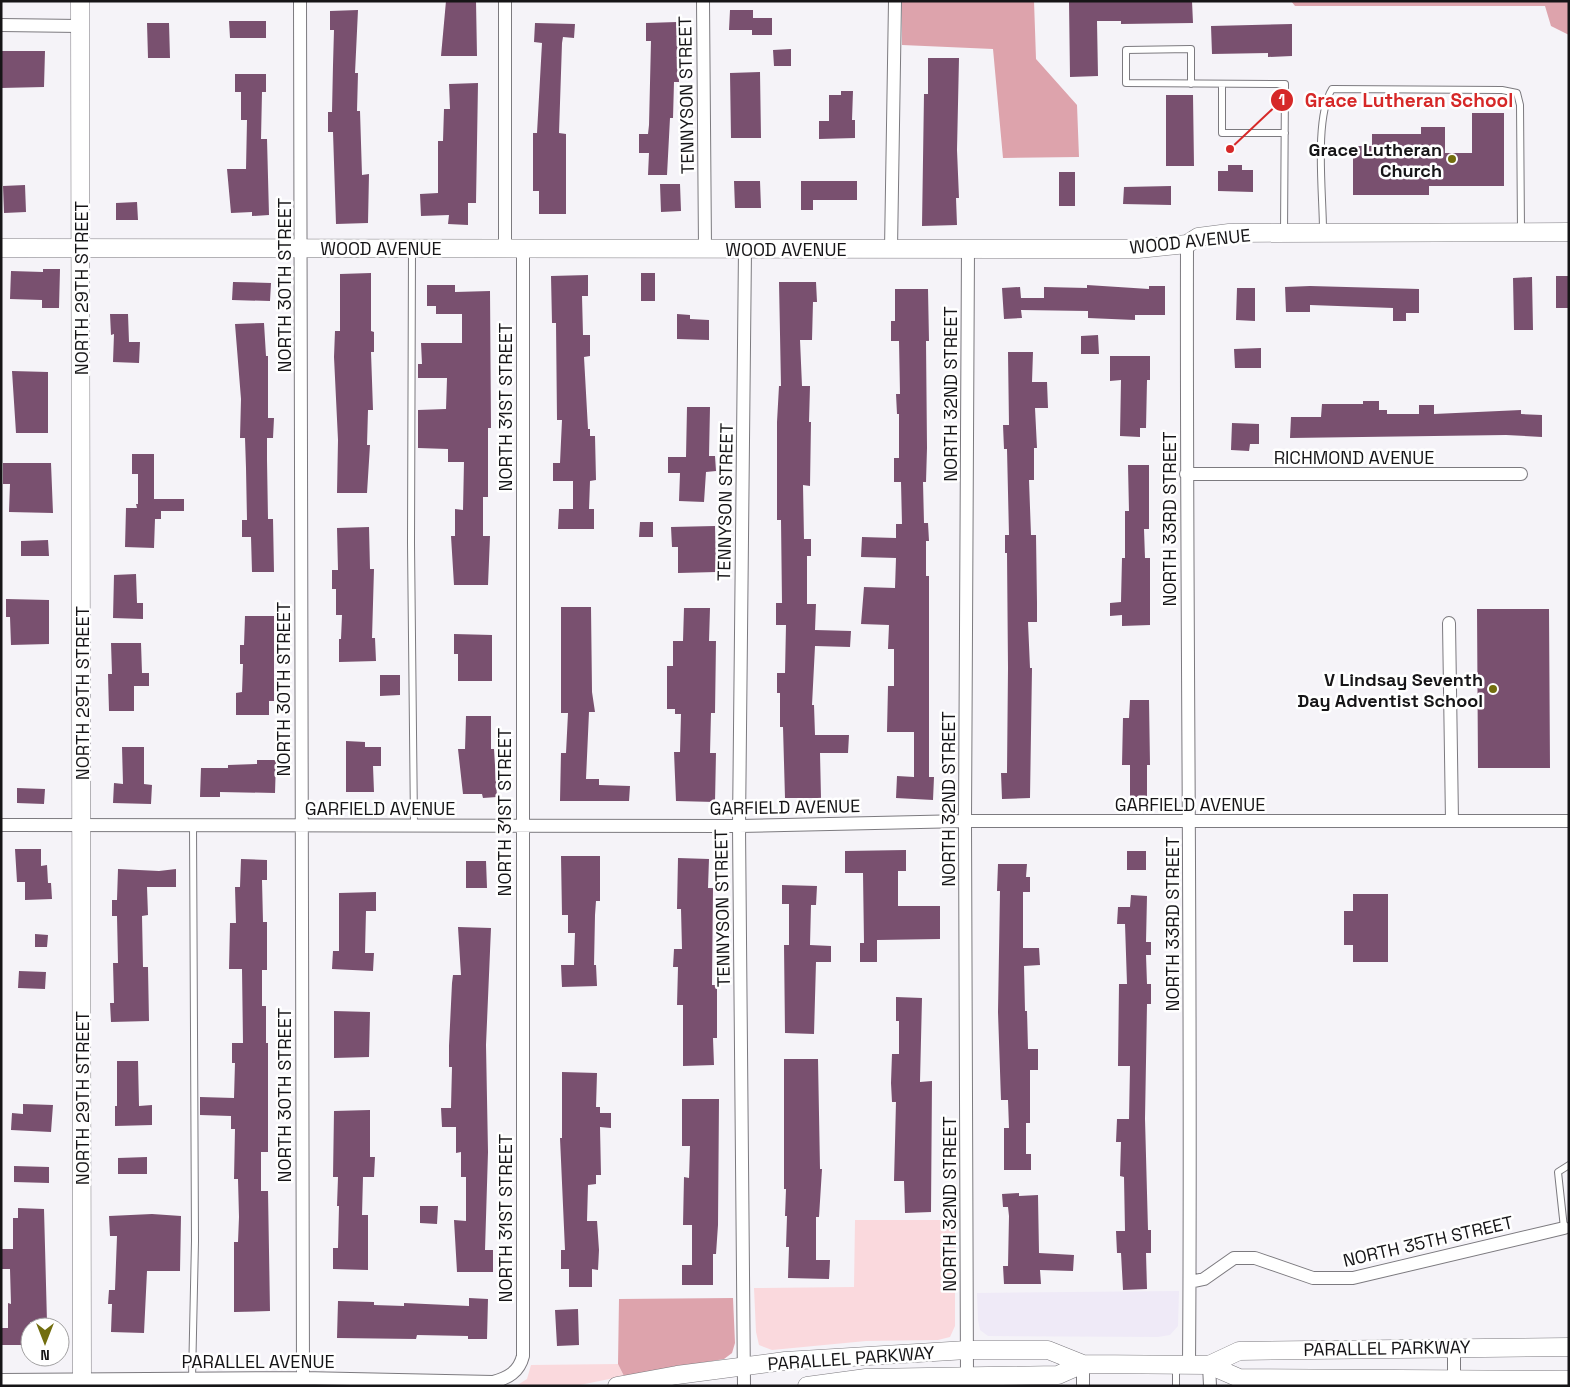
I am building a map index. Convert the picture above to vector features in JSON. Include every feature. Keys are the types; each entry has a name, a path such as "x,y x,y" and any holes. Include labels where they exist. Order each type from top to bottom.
{"street":[{"name":"NORTH 29TH STREET","path":"80,1 82,247 82,1383"},
{"name":"NORTH 30TH STREET","path":"300,1 303,1378"},
{"path":"504,248 505,1"},
{"name":"TENNYSON STREET","path":"703,1 705,248"},
{"path":"891,249 895,1"},
{"path":"1,25 80,26"},
{"name":"WOOD AVENUE","path":"1,248 1138,249 1187,244 1198,237 1229,233 1569,232"},
{"name":"NORTH 33RD STREET","path":"1183,1364 1190,1282 1190,822 1186,474 1187,244"},
{"name":"NORTH 31ST STREET","path":"513,1373 520,1366 523,1356 521,826 522,248"},
{"name":"NORTH 32ND STREET","path":"967,1376 965,821 968,248"},
{"name":"TENNYSON STREET","path":"744,1386 739,826 745,249"},
{"name":"RICHMOND AVENUE","path":"1186,474 1521,474"},
{"path":"1449,623 1452,821"},
{"name":"GARFIELD AVENUE","path":"1,824 739,826 965,821 1569,821"},
{"name":"NORTH 35TH STREET","path":"1190,1282 1204,1279 1234,1258 1255,1258 1313,1278 1353,1278 1566,1228"},
{"path":"1454,1347 1454,1383"},
{"name":"PARALLEL PARKWAY","path":"1209,1366 1239,1351 1569,1347"},
{"name":"PARALLEL PARKWAY","path":"617,1386 745,1365 967,1350 1048,1350 1083,1364 1183,1364 1209,1366 1239,1378 1454,1383 1569,1380"},
{"path":"1083,1364 1083,1386"},
{"name":"PARALLEL PARKWAY","path":"807,1386 866,1378 1058,1375 1083,1364"},
{"path":"1209,1366 1210,1386"},
{"name":"PARALLEL AVENUE","path":"1,1380 82,1383 192,1378 303,1378 493,1382 513,1373"}],"lane":[{"path":"1190,84 1190,49 1126,50 1126,83 1190,84 1285,84 1284,234"},
{"path":"1222,84 1222,133 1285,133"},
{"path":"1323,232 1322,123 1326,98 1332,88 1502,90 1517,93 1520,105 1521,232"},
{"path":"412,248 411,543 414,826"},
{"path":"192,1378 195,1241 193,825"},
{"path":"1566,1228 1558,1172 1569,1165"},
{"path":"1176,1386 1183,1364"}],"shaded area":[{"path":"902,1 1034,1 1036,59 1077,105 1079,157 1003,158 993,49 902,45"},
{"path":"1291,1 1569,1 1569,35 1551,26 1545,6 1295,6"},
{"path":"855,1220 955,1220 955,1326 950,1337 938,1340 866,1341 772,1350 759,1345 756,1332 754,1288 854,1287"},
{"path":"1179,1291 1178,1326 1170,1335 1158,1337 988,1336 980,1330 978,1320 977,1293"},
{"path":"733,1298 735,1343 732,1353 724,1359 624,1376 618,1364 619,1299"},
{"path":"618,1364 624,1376 575,1386 516,1386 527,1379 531,1365"}],"building":[{"path":"446,1 476,1 477,56 441,56"},
{"path":"1069,1 1192,1 1193,23 1121,24 1121,21 1097,21 1098,76 1070,77"},
{"path":"358,10 355,73 358,73 357,111 360,111 362,175 369,174 368,223 336,224 333,132 328,132 328,112 332,112 334,30 330,30 330,11"},
{"path":"730,10 753,10 753,18 772,18 772,35 752,35 752,30 729,30"},
{"path":"229,21 266,21 266,38 230,38"},
{"path":"677,22 679,82 674,82 673,118 670,118 667,175 648,175 649,153 639,153 639,134 648,134 649,125 651,41 646,41 646,23"},
{"path":"147,23 169,23 170,58 148,58"},
{"path":"535,23 575,24 574,38 563,37 562,43 559,133 566,134 566,214 539,214 539,191 533,191 533,133 537,133 542,43 534,42"},
{"path":"1292,24 1292,56 1268,57 1268,53 1212,54 1211,26"},
{"path":"791,49 791,66 774,66 773,50"},
{"path":"1,51 45,51 44,87 1,88"},
{"path":"928,58 959,58 957,150 959,198 956,198 957,225 922,226 924,94 928,94"},
{"path":"760,72 761,138 731,138 730,73"},
{"path":"235,74 266,74 266,92 262,92 261,139 267,139 269,215 252,216 252,212 231,213 227,169 246,169 247,120 241,120 241,92 235,92"},
{"path":"478,83 476,203 468,203 468,225 448,224 449,215 421,216 420,194 438,193 438,141 443,141 444,109 450,109 449,84"},
{"path":"841,91 853,91 852,120 855,120 855,138 819,139 819,121 829,121 829,95 841,95"},
{"path":"1166,95 1193,95 1194,166 1166,166"},
{"path":"1472,113 1504,113 1504,186 1429,186 1429,195 1353,195 1353,146 1372,146 1372,134 1421,134 1421,127 1445,127 1445,153 1472,153"},
{"path":"1228,165 1242,165 1242,170 1253,170 1253,192 1218,191 1218,171 1228,171"},
{"path":"1059,172 1075,172 1075,206 1059,206"},
{"path":"734,181 760,181 761,208 735,208"},
{"path":"801,181 857,181 857,200 813,200 813,210 801,210"},
{"path":"660,184 680,184 681,211 661,212"},
{"path":"25,185 26,212 4,213 3,186"},
{"path":"1171,186 1171,205 1123,204 1124,187"},
{"path":"137,202 138,220 116,220 116,203"},
{"path":"43,269 60,269 59,308 42,308 42,300 10,299 11,271 43,272"},
{"path":"371,273 371,331 374,332 374,352 371,352 373,410 368,410 367,445 370,445 367,493 337,493 338,440 334,357 335,331 340,331 340,274"},
{"path":"641,273 655,273 655,301 641,301"},
{"path":"588,275 588,296 582,296 583,335 590,335 590,356 584,357 588,429 590,429 590,436 595,436 596,480 590,481 589,509 594,509 594,529 558,529 559,509 573,509 573,481 553,481 553,463 560,463 562,420 557,420 556,323 552,323 551,276"},
{"path":"1556,276 1569,276 1569,308 1556,308"},
{"path":"1532,277 1533,330 1514,330 1513,278"},
{"path":"233,282 271,283 270,301 232,300"},
{"path":"779,282 816,282 817,302 813,302 812,340 800,340 802,386 810,386 809,422 811,422 810,486 803,485 804,539 811,539 811,556 807,556 807,604 816,604 815,630 851,631 850,647 815,646 812,705 814,705 815,735 849,735 848,753 820,753 821,798 785,798 783,727 780,727 780,693 777,693 777,673 785,673 786,625 776,625 776,603 782,603 781,520 777,520 777,422 779,386 781,386"},
{"path":"427,285 455,285 455,292 490,291 491,428 488,428 488,497 483,497 483,536 490,536 488,585 454,585 451,536 455,536 455,509 463,510 464,462 448,462 448,449 418,448 418,410 446,409 447,378 418,378 418,364 422,364 421,343 462,343 462,314 436,314 436,306 427,306"},
{"path":"1087,285 1149,289 1149,286 1165,286 1165,315 1135,315 1135,320 1088,318 1088,311 1021,310 1022,318 1004,319 1002,288 1020,287 1021,298 1044,298 1044,287 1087,288"},
{"path":"1285,287 1419,289 1419,313 1406,313 1406,321 1393,321 1393,308 1310,305 1310,312 1286,312"},
{"path":"1237,288 1255,288 1255,321 1236,320"},
{"path":"895,289 928,289 929,341 926,341 927,448 926,482 923,482 924,523 928,523 929,541 926,541 926,576 929,576 929,777 934,777 933,800 896,798 897,776 914,777 914,732 887,732 888,686 894,686 894,649 888,649 889,625 861,624 864,587 895,588 896,558 861,557 862,537 896,538 896,524 902,524 901,482 894,482 894,458 899,458 899,414 897,414 896,394 900,394 899,341 891,341 891,321 895,321"},
{"path":"110,314 128,314 129,342 140,342 139,363 113,362 114,334 111,335"},
{"path":"677,314 690,315 690,319 709,320 709,340 677,339"},
{"path":"264,323 266,356 268,356 268,418 274,418 273,438 267,438 267,460 268,519 273,519 274,572 252,572 251,537 242,537 242,520 247,520 246,468 245,438 240,438 241,399 235,324"},
{"path":"1098,335 1099,354 1081,354 1081,336"},
{"path":"1261,348 1261,368 1235,368 1234,349"},
{"path":"1008,352 1033,352 1032,382 1047,382 1048,408 1035,408 1037,448 1034,448 1034,480 1029,480 1031,535 1036,535 1037,603 1037,622 1028,622 1030,668 1032,668 1030,798 1002,799 1001,773 1007,773 1008,668 1007,553 1005,553 1005,535 1009,535 1007,449 1004,449 1003,425 1009,425"},
{"path":"1110,356 1150,356 1150,380 1147,380 1146,428 1140,428 1140,437 1120,436 1121,380 1110,381"},
{"path":"12,371 48,372 48,433 16,433"},
{"path":"1363,401 1379,401 1379,410 1387,410 1387,414 1419,414 1419,405 1434,405 1434,414 1521,410 1521,414 1542,415 1542,437 1506,435 1290,438 1291,417 1321,417 1322,404 1363,404"},
{"path":"687,407 710,407 709,456 715,456 716,471 706,472 704,502 679,501 680,473 668,473 668,457 686,457"},
{"path":"1232,423 1259,424 1259,444 1250,444 1249,451 1231,450"},
{"path":"132,454 154,454 154,499 184,499 184,511 161,511 161,519 155,519 154,548 125,547 126,508 137,508 136,504 138,504 138,474 132,474"},
{"path":"3,463 51,463 53,513 9,512 10,484 3,484"},
{"path":"1128,465 1149,465 1149,529 1144,529 1145,558 1150,558 1150,625 1122,626 1122,615 1110,616 1110,603 1121,602 1122,558 1125,558 1125,511 1129,511"},
{"path":"640,522 653,522 653,537 639,537"},
{"path":"715,526 716,572 678,573 678,547 672,547 671,527"},
{"path":"369,527 370,569 374,569 372,638 375,638 376,661 339,662 342,615 336,615 336,589 332,589 332,570 338,570 337,528"},
{"path":"48,540 49,556 21,556 21,541"},
{"path":"136,574 137,603 143,603 143,619 113,618 114,575"},
{"path":"6,599 49,600 49,644 11,645 10,617 6,617"},
{"path":"561,607 591,607 592,692 595,712 589,712 586,779 599,779 599,785 630,786 629,801 560,801 561,753 566,753 568,713 561,713"},
{"path":"684,608 710,608 709,641 716,641 715,713 711,713 710,753 716,753 715,802 676,801 674,752 680,752 681,714 675,714 675,709 667,709 667,666 673,666 673,641 683,641"},
{"path":"1477,609 1549,609 1550,768 1478,768"},
{"path":"245,616 274,616 274,701 269,701 269,715 236,715 236,693 242,692 243,664 240,664 240,645 244,645"},
{"path":"454,634 492,635 492,681 458,681 458,654 454,654"},
{"path":"111,643 141,643 142,673 149,673 149,686 134,686 134,711 109,711 108,674 112,674"},
{"path":"380,675 400,675 400,695 380,696"},
{"path":"1130,700 1149,700 1150,765 1147,765 1147,797 1130,797 1130,765 1122,765 1123,718 1129,718"},
{"path":"466,716 491,716 491,749 494,749 497,797 483,798 482,794 463,794 458,749 465,749"},
{"path":"346,741 365,742 365,747 381,747 381,766 373,766 374,792 346,792"},
{"path":"122,747 144,747 144,784 152,785 151,804 113,803 114,783 123,784"},
{"path":"257,760 276,760 275,793 220,792 220,797 200,797 201,768 228,768 228,765 257,764"},
{"path":"17,788 45,789 44,804 17,803"},
{"path":"15,849 41,849 41,866 47,865 48,883 51,883 52,899 25,900 25,882 17,882"},
{"path":"906,850 906,871 898,871 898,906 940,906 940,939 877,940 877,962 860,962 860,943 864,943 863,873 845,873 845,851"},
{"path":"1127,851 1146,851 1146,870 1127,870"},
{"path":"561,856 600,856 600,901 596,901 595,915 594,965 596,965 597,986 562,987 561,965 574,965 575,933 568,933 568,915 562,915"},
{"path":"678,858 709,859 708,888 713,888 712,985 717,985 717,1038 713,1038 714,1065 683,1066 683,1005 677,1005 678,967 673,967 674,949 682,949 681,909 677,909"},
{"path":"241,859 267,860 267,880 262,880 263,922 267,922 267,970 262,970 262,1006 266,1006 266,1043 268,1043 268,1152 261,1152 261,1191 268,1191 270,1311 234,1312 234,1242 238,1242 239,1217 238,1179 234,1179 235,1129 231,1129 231,1116 200,1115 200,1097 234,1098 235,1063 232,1063 232,1043 243,1043 242,969 229,969 230,923 236,923 235,887 240,887"},
{"path":"466,861 486,861 487,888 466,888"},
{"path":"998,864 1027,864 1026,877 1030,877 1030,892 1023,892 1023,948 1039,948 1040,965 1024,966 1028,1049 1038,1049 1038,1070 1030,1070 1030,1123 1026,1123 1026,1154 1031,1154 1031,1170 1004,1170 1004,1128 1009,1128 1008,1100 1001,1100 998,1012 1000,891 997,891"},
{"path":"118,869 159,871 176,869 176,887 147,887 148,915 142,916 143,967 148,967 149,1021 111,1022 110,1003 114,1003 113,963 118,963 117,916 112,916 112,900 117,900"},
{"path":"782,885 817,886 816,905 811,905 810,945 831,946 831,962 816,962 814,1034 785,1033 784,945 789,945 789,904 782,904"},
{"path":"376,892 376,911 366,911 365,953 374,953 373,971 332,969 333,951 339,951 339,893"},
{"path":"1353,894 1388,894 1388,962 1353,962 1353,945 1344,945 1344,911 1353,911"},
{"path":"1131,895 1147,896 1146,942 1151,942 1151,955 1146,955 1147,984 1151,984 1151,1004 1147,1004 1145,1119 1148,1230 1151,1230 1151,1253 1146,1253 1147,1289 1123,1290 1121,1253 1117,1253 1116,1231 1125,1231 1124,1177 1120,1176 1121,1142 1116,1142 1117,1119 1129,1119 1130,1066 1118,1066 1119,984 1127,984 1125,924 1117,924 1118,907 1130,907"},
{"path":"458,927 491,928 486,1045 488,1152 485,1250 493,1250 493,1272 457,1272 454,1220 466,1221 466,1177 461,1177 461,1152 456,1153 456,1127 442,1127 441,1108 451,1108 452,1067 449,1067 449,1046 452,983 453,975 461,975"},
{"path":"35,934 48,935 47,947 35,947"},
{"path":"19,971 46,972 45,989 18,988"},
{"path":"896,997 922,998 920,1082 932,1081 931,1212 905,1213 904,1181 894,1181 896,1102 892,1102 891,1083 892,1054 899,1054 899,1021 896,1021"},
{"path":"334,1011 370,1012 369,1057 334,1058"},
{"path":"784,1059 818,1059 820,1169 822,1169 819,1217 816,1217 816,1260 830,1260 829,1279 788,1278 789,1247 786,1247 787,1216 785,1216 786,1189 784,1189"},
{"path":"117,1061 138,1061 139,1106 152,1105 152,1125 115,1126"},
{"path":"562,1072 597,1073 596,1107 600,1107 600,1113 611,1113 611,1128 600,1127 601,1175 596,1175 596,1184 588,1185 587,1221 597,1221 599,1250 598,1270 592,1269 592,1287 569,1287 569,1269 561,1269 561,1250 565,1250 560,1138 562,1138"},
{"path":"682,1099 719,1099 718,1225 716,1254 713,1254 713,1285 682,1285 682,1265 692,1265 692,1225 683,1225 684,1177 689,1178 690,1146 682,1146"},
{"path":"23,1104 53,1105 51,1132 11,1130 12,1113 23,1114"},
{"path":"370,1110 370,1157 375,1157 374,1177 363,1177 362,1215 368,1215 368,1270 333,1269 333,1248 338,1248 339,1206 337,1206 338,1177 333,1177 334,1111"},
{"path":"147,1157 147,1174 118,1174 118,1158"},
{"path":"14,1166 49,1167 49,1183 14,1182"},
{"path":"1019,1193 1019,1196 1038,1195 1039,1253 1074,1255 1073,1271 1040,1270 1041,1284 1004,1284 1003,1266 1008,1266 1009,1216 1008,1207 1003,1207 1002,1194"},
{"path":"420,1206 438,1206 437,1224 420,1223"},
{"path":"18,1208 44,1209 47,1317 20,1317 20,1345 1,1345 1,1328 8,1328 8,1303 11,1304 10,1269 1,1269 1,1249 13,1249 13,1218 18,1218"},
{"path":"152,1214 181,1216 180,1271 147,1271 144,1333 111,1332 112,1304 108,1304 109,1290 115,1290 117,1236 110,1236 109,1216"},
{"path":"469,1298 488,1299 487,1339 468,1339 468,1336 417,1335 416,1339 337,1338 338,1301 374,1302 374,1305 404,1306 404,1303 469,1306"},
{"path":"578,1309 579,1345 557,1346 555,1310"}],"place":[{"name":"Grace Lutheran School","path":"1230,149"},
{"name":"Grace Lutheran Church","path":"1452,159"},
{"name":"V Lindsay Seventh Day Adventist School","path":"1493,689"}]}
